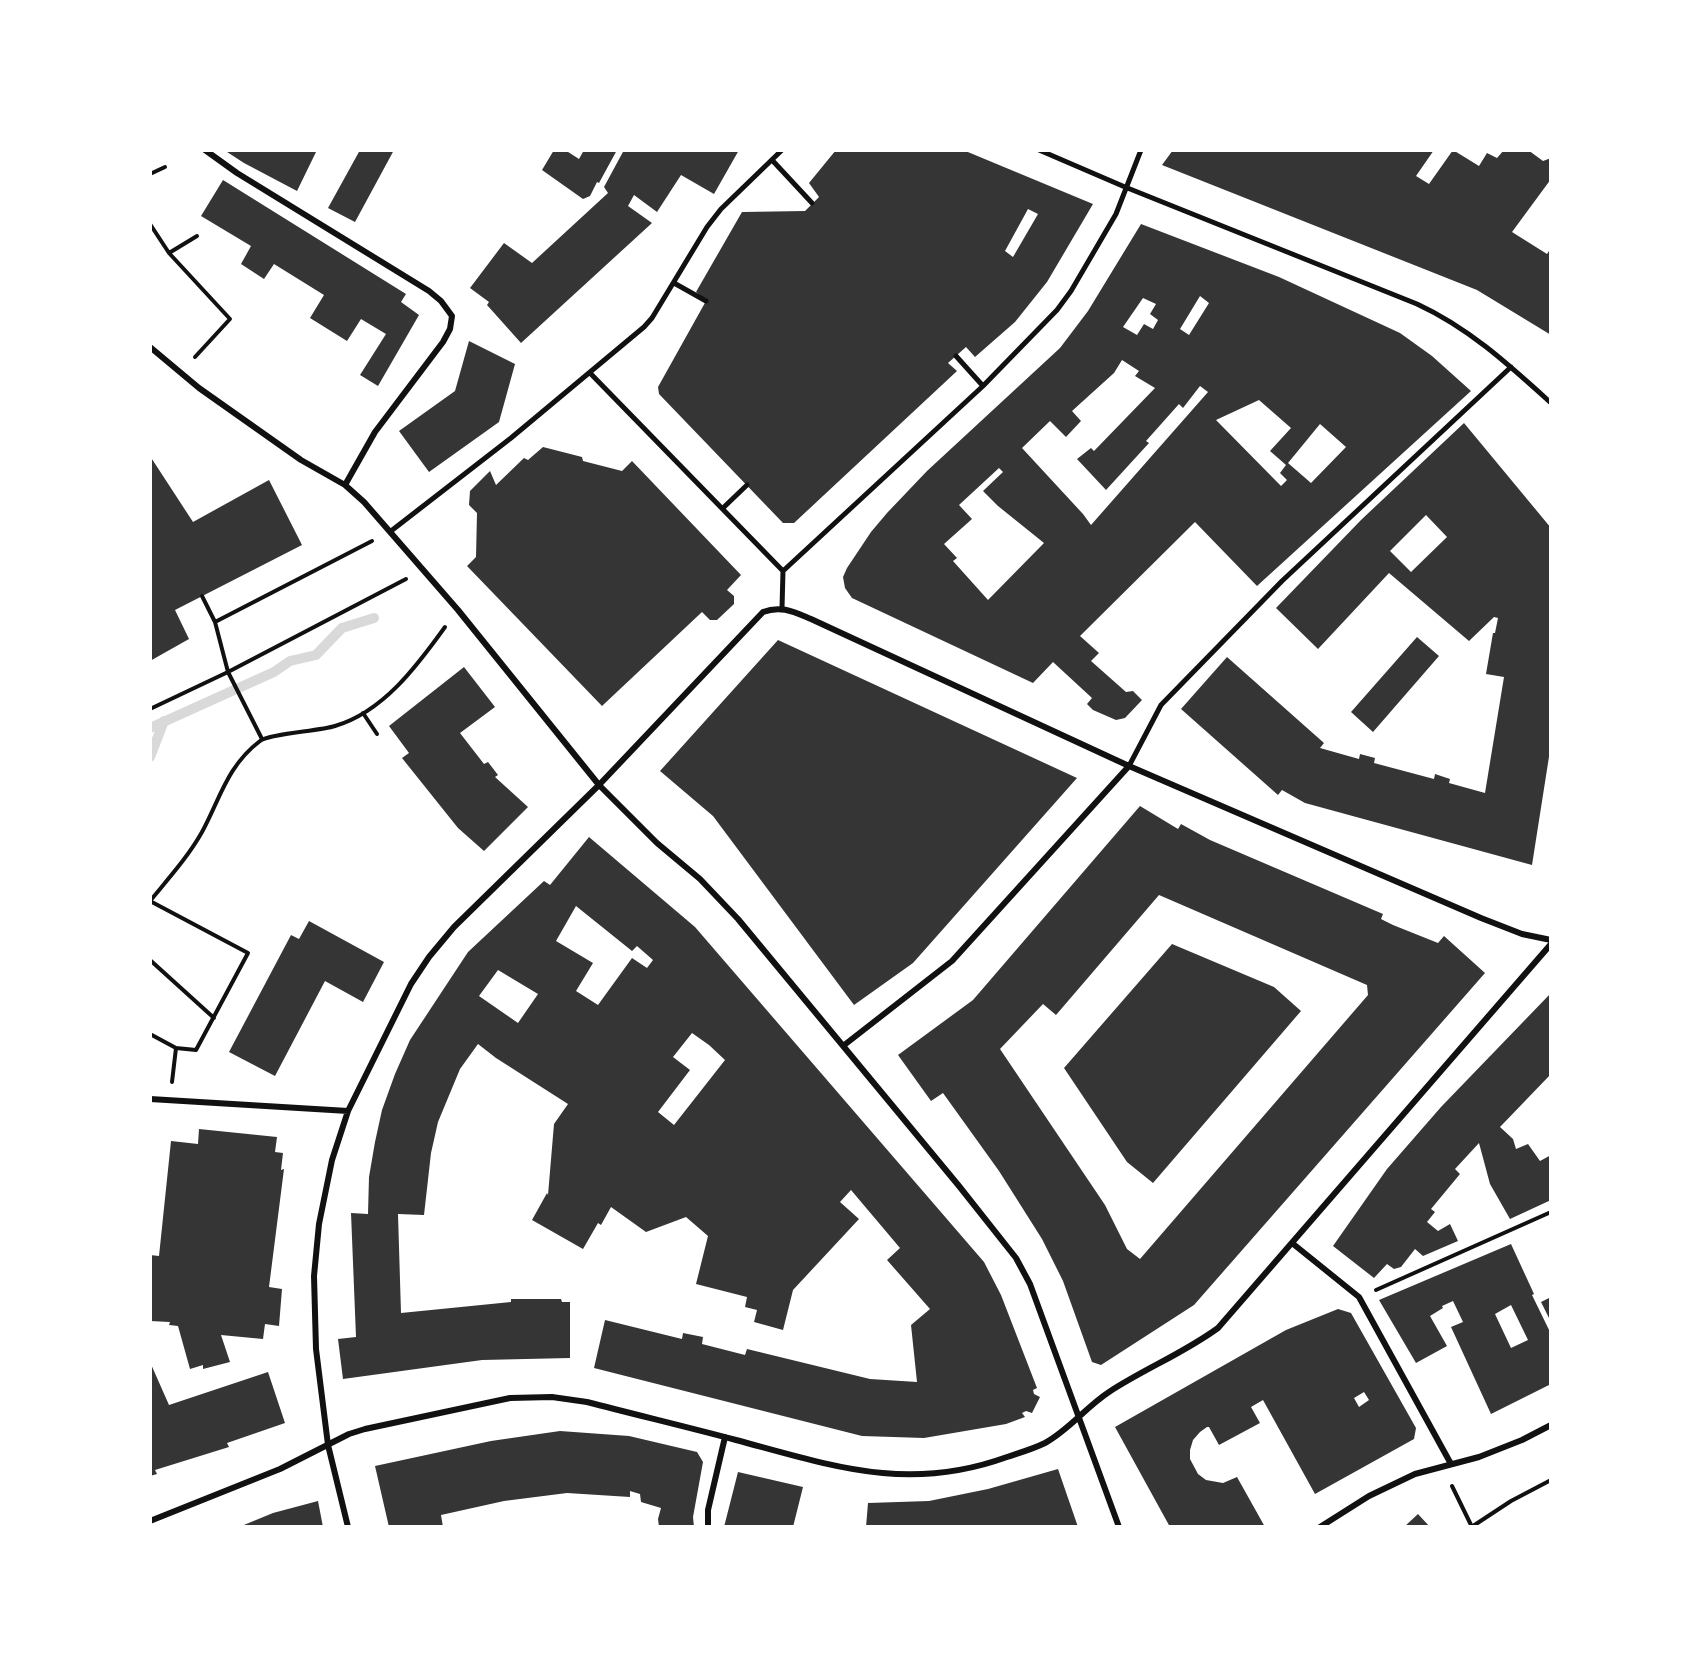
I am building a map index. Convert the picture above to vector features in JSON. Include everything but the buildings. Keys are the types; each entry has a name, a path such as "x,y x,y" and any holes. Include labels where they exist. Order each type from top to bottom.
{"street":[{"path":"205,150 237,173 429,291 441,301 452,316 450,329 443,342 375,432 345,485"},
{"path":"391,531 511,438 644,327 652,318 707,227 721,209 782,150"},
{"path":"1039,150 1444,316 1472,335 1551,403"},
{"path":"783,571 983,386 1057,310 1116,214 1141,150"},
{"path":"772,160 812,203"},
{"path":"674,283 706,301"},
{"path":"150,347 181,374 302,460 345,485 364,502 424,569 599,785 650,837 719,898 843,1046 1016,1258 1030,1284 1119,1527"},
{"path":"956,356 983,386"},
{"path":"843,1046 952,961 1129,766 1161,705 1290,573 1511,367"},
{"path":"590,373 783,571 782,608"},
{"path":"723,508 747,484"},
{"path":"150,1521 280,1469 328,1445 365,1429 510,1398 552,1397 587,1402 860,1472 909,1476 978,1468 1043,1443 1059,1434 1110,1391 1202,1340 1218,1328 1551,942 1481,918 1129,766 811,619 782,608 772,609 756,618 599,785 454,927 429,957 411,984 348,1111 333,1160 319,1224 314,1276 316,1349 328,1445 348,1527"},
{"path":"150,1099 348,1111"},
{"path":"1292,1243 1359,1297 1451,1464"},
{"path":"1320,1527 1369,1496 1415,1474 1479,1457 1522,1440 1551,1425"},
{"path":"708,1527 708,1510 725,1437"}],"path":[{"path":"150,174 165,167"},
{"path":"150,224 169,253 230,319 181,374"},
{"path":"169,253 197,236"},
{"path":"215,622 391,531"},
{"path":"150,709 228,672 424,569"},
{"path":"202,596 215,622 228,672 262,739"},
{"path":"150,1034 176,1048 196,1050 248,953 150,901 177,869 202,832 221,790 242,757 262,739 336,726 363,713 395,688 414,668 458,610"},
{"path":"363,713 377,734"},
{"path":"150,960 214,1018"},
{"path":"170,1099 176,1048"},
{"path":"1359,1297 1551,1212"},
{"path":"1451,1464 1452,1485 1472,1527 1511,1501 1551,1480"}],"waterway":[{"path":"150,728 274,672 290,661 316,655 342,628 374,618"},
{"path":"150,757 164,721"}]}
